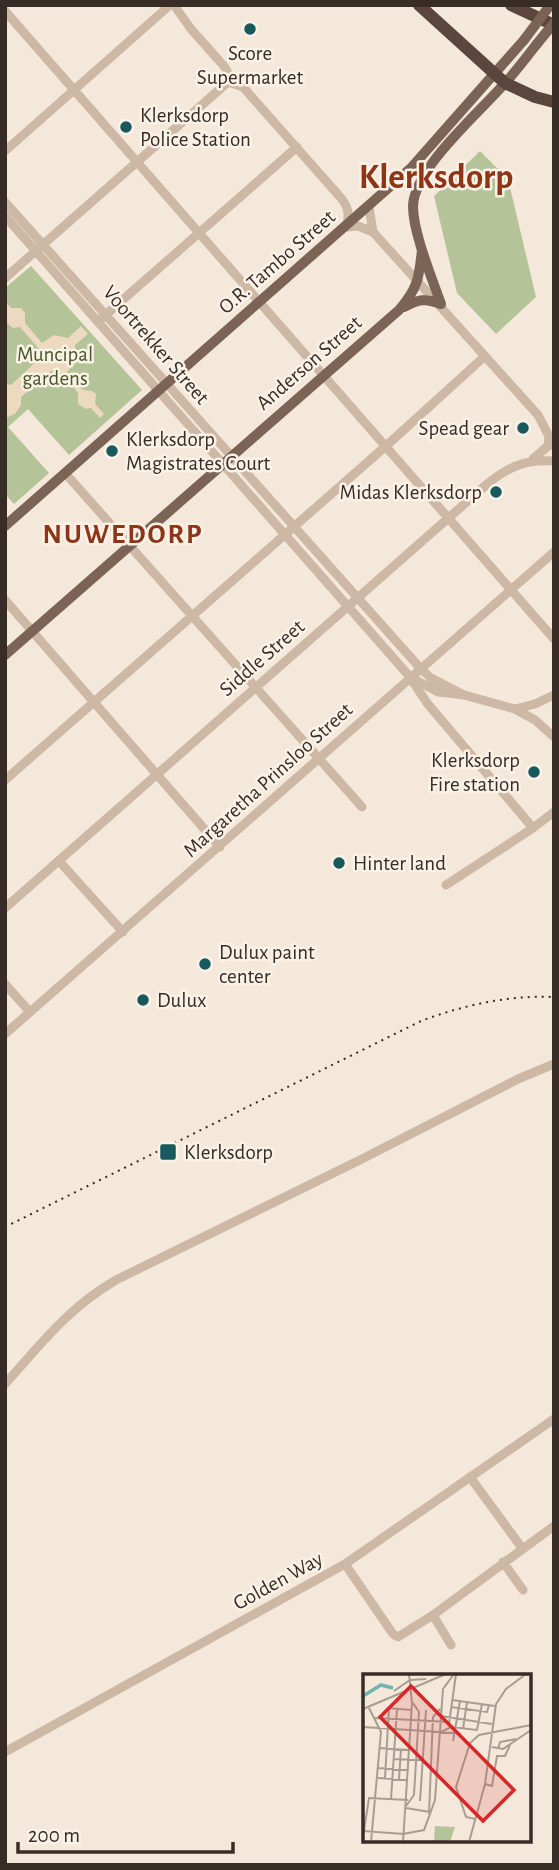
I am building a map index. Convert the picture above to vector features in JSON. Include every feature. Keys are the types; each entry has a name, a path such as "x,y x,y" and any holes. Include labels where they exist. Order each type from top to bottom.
{"highway":[{"path":"419,5 500,79 535,97 554,102"},
{"path":"511,5 554,24"}],"main road":[{"name":"O.R. Tambo Street","path":"422,250 413,206 423,177 432,162 500,79 524,40 551,5"},
{"name":"O.R. Tambo Street","path":"5,526 369,207 536,46 554,24"},
{"name":"Anderson Street","path":"5,655 399,310 414,292 419,280 422,250"},
{"path":"422,250 441,304"},
{"path":"399,310 418,300 426,299 441,304"}],"street":[{"path":"5,151 172,5 223,65 228,82"},
{"path":"5,11 554,639"},
{"path":"228,82 243,88 347,206 349,215 346,227 358,226 373,232 441,304 538,415 552,442 530,461"},
{"path":"5,278 228,82"},
{"path":"98,321 297,147"},
{"name":"Voortrekker Street","path":"5,202 98,321 164,387"},
{"path":"369,207 373,232"},
{"name":"Voortrekker Street","path":"5,216 107,314 164,387 227,460 284,535 410,677 427,703 533,828"},
{"path":"5,780 294,528 485,356"},
{"name":"Voortrekker Street","path":"227,460 294,528 421,669 431,678 464,695"},
{"name":"Siddle Street","path":"5,908 448,517 504,471 518,463 554,461"},
{"path":"65,473 362,807"},
{"name":"Margaretha Prinsloo Street","path":"5,1034 554,552"},
{"path":"5,600 220,847"},
{"path":"410,677 438,691 514,709 534,720 554,737"},
{"path":"514,709 535,704 554,695"},
{"path":"446,885 554,812"},
{"path":"59,861 122,932"},
{"path":"5,984 30,1012"},
{"path":"5,1384 57,1324 92,1294 554,1063"},
{"name":"Golden Way","path":"5,1752 345,1564 554,1419"},
{"path":"470,1477 522,1548"},
{"path":"345,1564 393,1634 398,1637 433,1615 554,1526"},
{"path":"503,1562 523,1590"},
{"path":"433,1615 451,1645"}],"green space":[{"path":"480,151 508,179 536,297 496,334 457,293 434,196"},
{"name":"Muncipal gardens","path":"31,266 142,390 69,455 28,409 8,427 49,473 14,504 5,494 5,288"}],"shaded area":[{"path":"5,301 11,308 21,308 25,313 25,323 42,343 54,335 68,338 81,326 88,334 75,345 76,362 67,372 83,390 96,394 95,404 104,414 100,418 91,408 86,409 78,404 78,393 61,373 51,371 21,397 21,405 15,414 5,418 5,384 11,385 39,359 40,350 20,327 13,328 8,324 5,319"}],"railway":[{"path":"5,1227 421,1021 486,1002 554,997"}],"place":[{"name":"Score Supermarket","path":"250,29"},
{"name":"Klerksdorp Police Station","path":"126,127"},
{"name":"Spead gear","path":"523,428"},
{"name":"Klerksdorp Magistrates Court","path":"112,451"},
{"name":"Midas Klerksdorp","path":"496,492"},
{"name":"Klerksdorp Fire station","path":"534,772"},
{"name":"Hinter land","path":"339,863"},
{"name":"Dulux paint center","path":"205,964"},
{"name":"Dulux","path":"143,1000"},
{"name":"Klerksdorp","path":"168,1152"}],"district":[{"name":"Klerksdorp","path":"436,177"},
{"name":"NUWEDORP","path":"123,535"}]}
